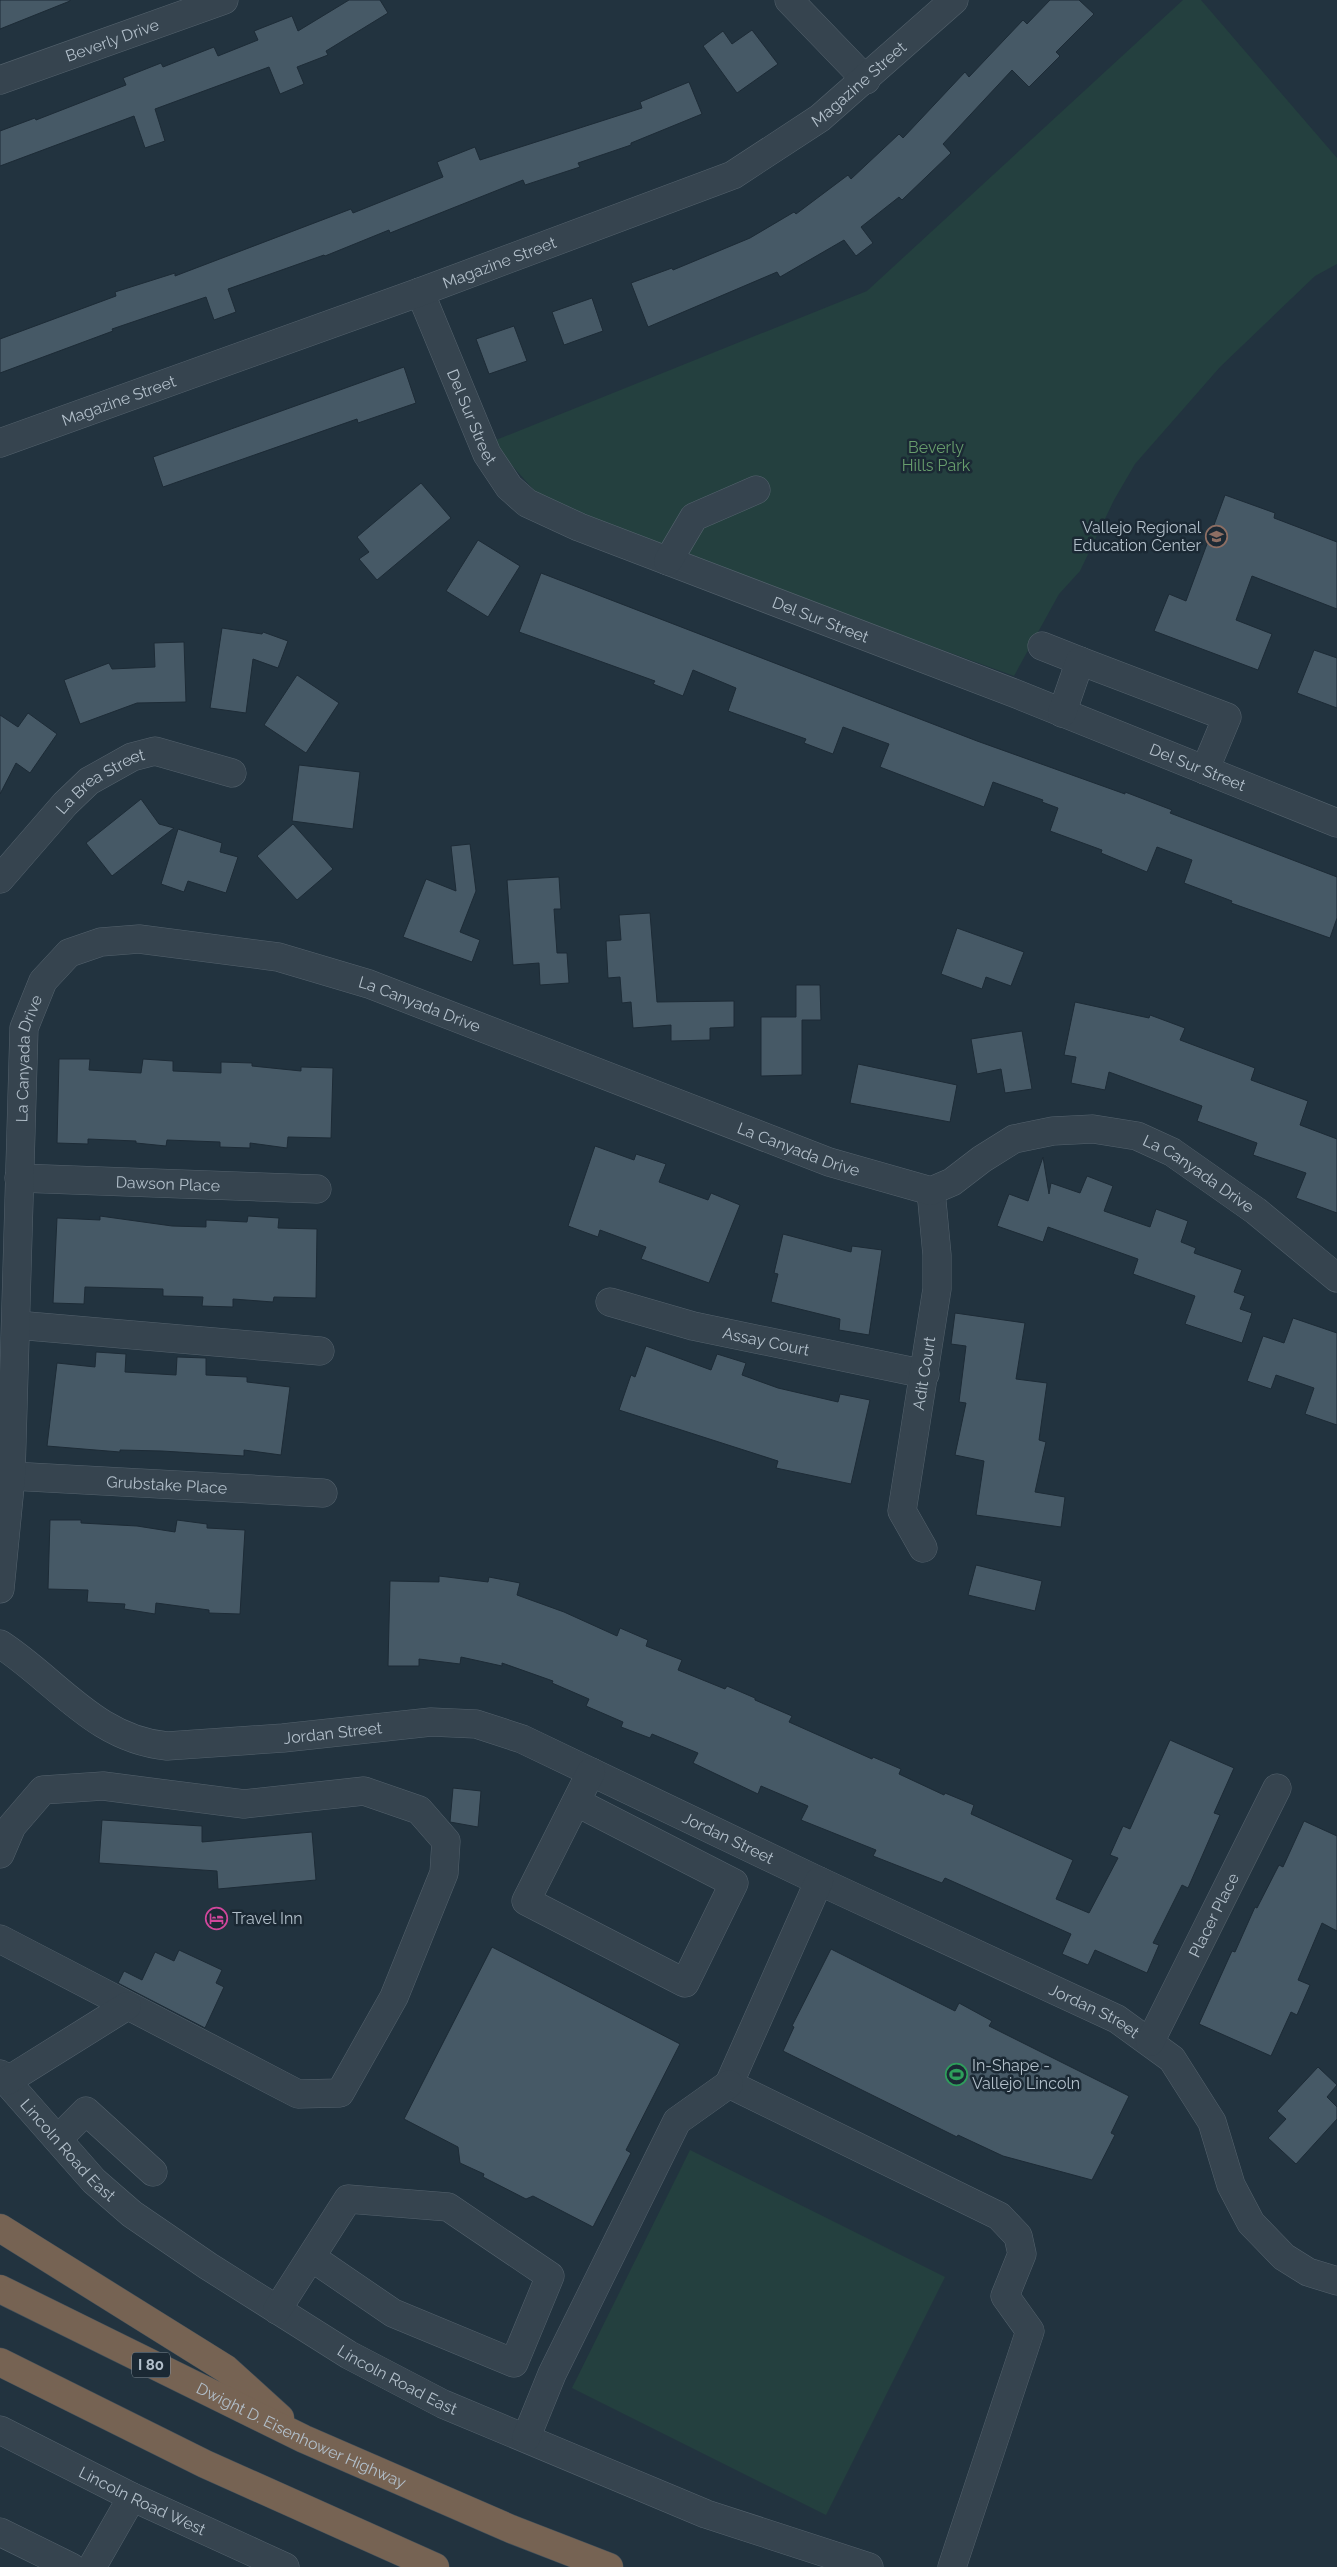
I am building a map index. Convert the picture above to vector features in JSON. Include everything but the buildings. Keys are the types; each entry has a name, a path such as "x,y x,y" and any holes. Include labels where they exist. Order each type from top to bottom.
{"highway":[{"path":"0,2228 226,2369 304,2438"},
{"name":"Dwight D. Eisenhower Highway","path":"0,2289 304,2438 510,2529 609,2567"},
{"path":"0,2362 205,2464 435,2567"}],"street":[{"name":"Beverly Drive","path":"0,80 224,0"},
{"path":"789,0 866,80"},
{"name":"Magazine Street","path":"0,443 420,292 733,175 820,118 866,80 954,0"},
{"name":"Del Sur Street","path":"420,292 487,454 509,487 526,503 579,526 1062,713 1337,823"},
{"path":"668,561 694,517 756,490"},
{"path":"1042,646 1227,716 1205,770"},
{"path":"1062,713 1080,661"},
{"name":"La Brea Street","path":"0,879 65,804 89,781 132,757 155,750 232,774"},
{"name":"La Canyada Drive","path":"0,1589 11,1476 24,1028 43,981 69,953 101,942 139,939 278,957 368,984 829,1162 931,1190 952,1182 982,1159 1014,1139 1053,1131 1093,1129 1137,1136 1172,1152 1256,1211 1337,1278"},
{"name":"Dawson Place","path":"19,1178 317,1190"},
{"name":"Adit Court","path":"923,1548 902,1511 937,1289 937,1255 931,1190"},
{"name":"Assay Court","path":"610,1302 693,1326 925,1374"},
{"path":"16,1325 320,1351"},
{"name":"Grubstake Place","path":"11,1476 323,1492"},
{"name":"Jordan Street","path":"0,1644 22,1660 78,1708 106,1727 128,1738 148,1744 167,1746 283,1738 432,1722 476,1724 522,1739 819,1881 1118,2019 1172,2059 1212,2122 1231,2185 1250,2223 1284,2257 1308,2272 1337,2281"},
{"path":"576,1802 734,1883 685,1983 526,1901 591,1772"},
{"path":"0,1854 12,1826 43,1790 103,1786 244,1804 364,1791 419,1810 446,1841 444,1873 394,1997 340,2093 298,2094 0,1939"},
{"name":"Placer Place","path":"1150,2042 1277,1788"},
{"path":"526,2438 552,2374 677,2122 729,2084 819,1881"},
{"path":"4,2078 127,2006"},
{"name":"Lincoln Road East","path":"4,2078 94,2181 132,2214 349,2355 434,2399 706,2514 868,2567"},
{"path":"729,2084 999,2216 1018,2236 1022,2254 1005,2296 1030,2331 952,2567"},
{"path":"58,2139 86,2111 153,2172"},
{"path":"277,2310 348,2199 448,2207 550,2276 514,2363 393,2314 311,2257"},
{"name":"Lincoln Road West","path":"0,2430 132,2497 285,2567"},
{"path":"92,2567 132,2497"},
{"path":"0,2532 71,2567"}],"green space":[{"name":"Beverly Hills Park","path":"1183,0 1201,0 1337,158 1337,264 1315,276 1220,367 1135,464 1114,500 1080,571 1059,594 1014,676 549,507 491,442 867,291"},
{"path":"690,2150 945,2277 826,2515 572,2388"}],"place":[{"name":"Vallejo Regional Education Center","path":"1217,536"},
{"name":"Travel Inn","path":"216,1918"},
{"name":"In-Shape - Vallejo Lincoln","path":"956,2074"}]}
